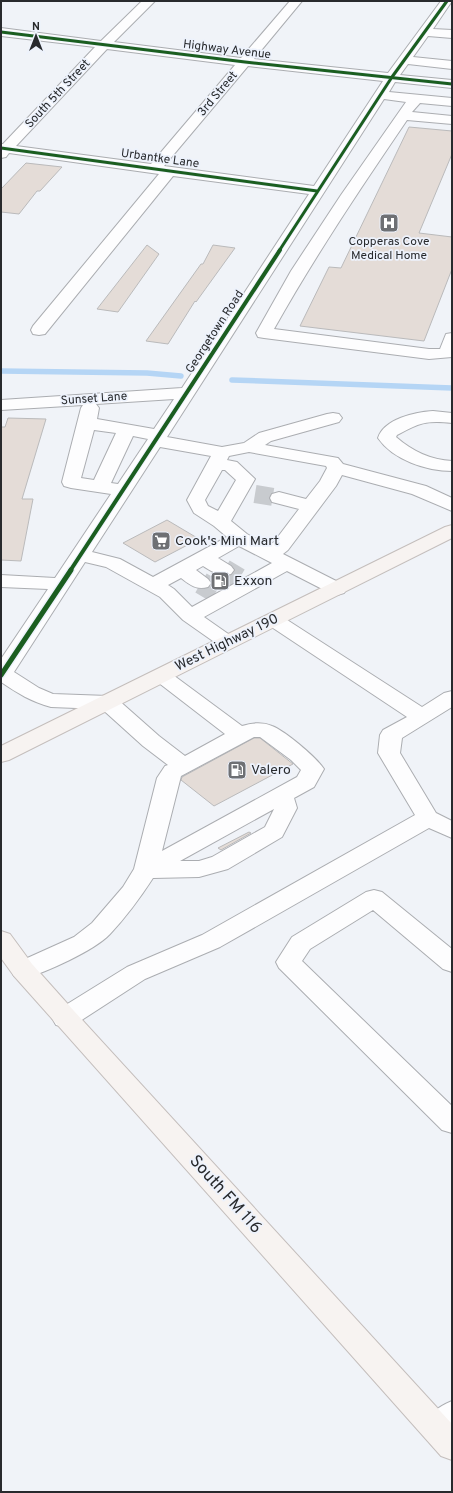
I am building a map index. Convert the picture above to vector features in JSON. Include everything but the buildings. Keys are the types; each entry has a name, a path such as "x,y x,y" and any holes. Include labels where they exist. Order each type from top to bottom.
{"main road":[{"name":"West Highway 190","path":"1,755 452,531"},
{"name":"South FM 116","path":"1,940 23,970 65,1018 447,1430"}],"street":[{"name":"South 5th Street","path":"3,150 104,45 149,1"},
{"name":"3rd Street","path":"39,330 245,62 296,1"},
{"name":"Georgetown Road","path":"2,674 158,438 380,95 447,1"},
{"name":"Highway Avenue","path":"1,32 245,62 452,84"},
{"path":"425,32 452,34"},
{"path":"404,60 452,65"},
{"path":"380,95 452,102"},
{"path":"417,99 403,115 348,195 299,271 264,333 429,354 449,354 452,338"},
{"path":"403,115 452,120"},
{"name":"Urbantke Lane","path":"3,150 163,169 317,191"},
{"name":"Sunset Lane","path":"1,405 187,393"},
{"path":"91,399 87,423 71,482 123,490"},
{"path":"452,418 437,415 419,416 389,432 387,438 394,445 429,463 444,467 452,466"},
{"path":"333,418 266,437 249,447 219,457 196,500 200,509 221,522 240,538 336,589"},
{"path":"410,421 433,420 452,427"},
{"path":"87,423 126,430 158,438 219,457 246,479 247,492 221,522"},
{"path":"100,486 126,430"},
{"path":"249,447 332,462 336,468 419,490 452,505"},
{"path":"269,554 281,546 329,482 336,468"},
{"path":"279,498 311,506"},
{"path":"153,585 240,538"},
{"path":"80,555 113,563 167,593 190,616 227,642"},
{"path":"204,558 238,578"},
{"path":"190,616 214,591 238,578 287,563"},
{"path":"182,569 214,591"},
{"path":"1,581 62,584"},
{"path":"274,620 422,717"},
{"path":"2,674 31,694 51,700 108,703 151,741 183,766"},
{"path":"162,676 240,735"},
{"path":"452,698 391,735 389,753 428,818 452,830"},
{"path":"23,970 83,943 100,929 132,893 146,870 168,778 173,771 250,730 266,731 300,755 312,769 306,782 282,795 286,808 274,832 220,863 199,869 171,868 146,870"},
{"path":"65,1018 136,973 211,942 428,818"},
{"path":"452,963 374,898 301,943 288,962 452,1123"}],"waterway":[{"path":"1,371 147,373 181,376"},
{"path":"232,380 452,388"}],"tunnel":[{"path":"255,494 279,498"},
{"path":"224,570 239,579"},
{"path":"201,583 216,592"}],"cycle path":[{"path":"1,675 187,393 392,77 447,1"},
{"path":"1,32 245,62 452,84"},
{"path":"1,148 317,191"}],"place":[{"name":"Copperas Cove Medical Home","path":"389,223"},
{"name":"Cook's Mini Mart","path":"161,541"},
{"name":"Exxon","path":"220,581"},
{"name":"Valero","path":"237,770"}]}
